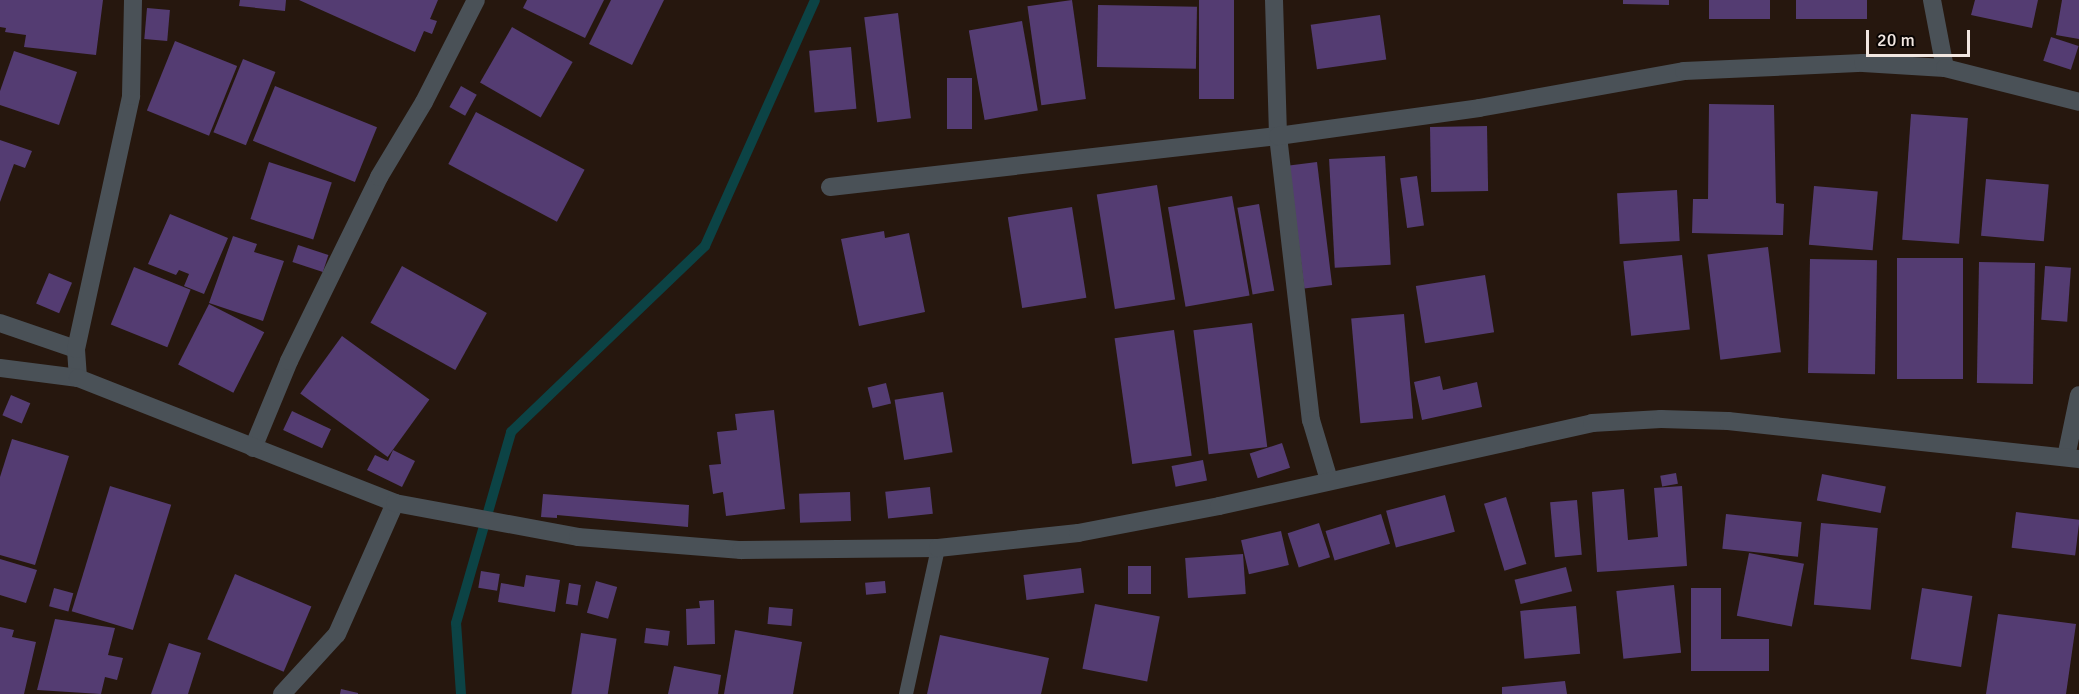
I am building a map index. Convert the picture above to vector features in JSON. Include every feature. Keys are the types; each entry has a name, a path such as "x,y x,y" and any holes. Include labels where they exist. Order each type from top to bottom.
{"street":[{"path":"78,378 76,349 131,96 133,0"},
{"path":"252,448 289,361 379,177 424,102 476,0"},
{"path":"1274,0 1278,136 1311,420 1329,480"},
{"path":"1932,0 1945,68"},
{"path":"830,187 1278,136 1479,108 1684,71 1863,63 1945,68 2079,102"},
{"path":"0,323 76,349"},
{"path":"0,368 78,378 395,503 590,538 741,550 938,548 1078,533 1592,423 1661,419 1728,421 2072,458 2079,395"},
{"path":"282,694 337,634 395,503"}],"lane":[{"path":"906,694 938,548"}],"building":[{"path":"0,0 103,0 96,55 24,47 26,35 5,32 6,28 0,27"},
{"path":"240,0 286,0 285,11 239,6"},
{"path":"299,0 438,0 430,19 437,21 432,34 424,31 415,52"},
{"path":"527,0 604,0 585,38 523,8"},
{"path":"611,0 664,0 632,65 589,44"},
{"path":"1072,0 1086,99 1041,105 1027,6"},
{"path":"1199,0 1234,0 1234,99 1199,99"},
{"path":"1623,0 1669,0 1669,5 1623,4"},
{"path":"1709,0 1770,0 1770,19 1709,19"},
{"path":"1796,0 1867,0 1867,19 1796,19"},
{"path":"1975,0 2038,0 2032,28 1971,15"},
{"path":"2062,0 2079,0 2079,39 2056,35"},
{"path":"1098,5 1197,7 1196,69 1097,67"},
{"path":"147,8 170,10 167,41 144,39"},
{"path":"898,13 911,118 877,122 864,17"},
{"path":"1380,15 1386,60 1317,69 1311,25"},
{"path":"1022,21 1038,111 985,120 969,30"},
{"path":"512,27 573,62 541,117 480,82"},
{"path":"2051,37 2079,46 2071,70 2043,61"},
{"path":"175,41 237,66 209,136 147,111"},
{"path":"851,47 856,109 815,112 809,51"},
{"path":"14,51 77,72 59,125 0,105 0,91"},
{"path":"243,59 275,72 246,145 213,132"},
{"path":"947,78 972,78 972,129 947,129"},
{"path":"275,86 377,127 355,182 253,141"},
{"path":"461,86 477,95 465,116 449,107"},
{"path":"1709,104 1774,105 1776,203 1784,204 1783,235 1692,233 1693,199 1708,199"},
{"path":"476,112 585,170 557,222 448,164"},
{"path":"1911,114 1968,118 1959,244 1902,240"},
{"path":"1487,126 1488,191 1431,192 1430,127"},
{"path":"0,140 32,151 25,168 14,164 0,202"},
{"path":"1385,156 1391,265 1335,268 1329,159"},
{"path":"269,162 332,182 313,239 250,219"},
{"path":"1317,162 1332,285 1304,288 1289,165"},
{"path":"1417,176 1424,226 1407,228 1400,178"},
{"path":"1986,179 2049,184 2044,241 1981,236"},
{"path":"1157,185 1175,300 1115,309 1097,195"},
{"path":"1814,186 1878,192 1873,250 1809,245"},
{"path":"1677,190 1680,241 1620,244 1617,193"},
{"path":"1232,196 1250,295 1186,307 1168,207"},
{"path":"1259,204 1274,291 1253,294 1237,208"},
{"path":"1072,207 1086,298 1022,308 1008,217"},
{"path":"170,214 228,238 204,294 184,286 189,274 179,270 176,275 148,264"},
{"path":"884,231 885,238 909,233 925,312 859,326 841,239"},
{"path":"233,236 257,244 254,252 284,261 263,321 209,303"},
{"path":"298,245 328,255 323,272 292,262"},
{"path":"1768,247 1781,352 1720,360 1707,254"},
{"path":"1682,255 1690,330 1631,336 1623,261"},
{"path":"1897,258 1963,258 1963,379 1897,379"},
{"path":"1810,259 1877,260 1875,374 1808,373"},
{"path":"1979,262 2035,263 2033,384 1977,383"},
{"path":"402,266 487,313 455,370 370,323"},
{"path":"2045,266 2071,268 2067,322 2041,320"},
{"path":"134,267 191,290 167,347 111,324"},
{"path":"49,273 72,283 59,313 36,303"},
{"path":"1485,275 1494,332 1425,343 1416,286"},
{"path":"209,304 264,332 233,393 178,365"},
{"path":"1404,314 1413,419 1360,423 1351,319"},
{"path":"1252,323 1267,447 1209,454 1193,330"},
{"path":"1174,330 1192,456 1132,464 1115,338"},
{"path":"342,336 429,399 388,457 300,393"},
{"path":"1440,376 1443,390 1477,382 1482,407 1422,420 1414,382"},
{"path":"886,383 891,403 873,408 868,388"},
{"path":"943,392 953,452 904,460 895,400"},
{"path":"11,395 30,403 22,423 2,415"},
{"path":"774,410 785,509 726,516 723,492 713,494 709,465 721,464 717,432 737,430 735,414"},
{"path":"292,411 331,429 322,448 283,430"},
{"path":"12,439 69,456 35,565 0,555 0,477"},
{"path":"1282,443 1290,468 1258,478 1250,454"},
{"path":"393,450 415,461 402,487 367,470 375,455 388,461"},
{"path":"1203,460 1207,481 1176,487 1172,466"},
{"path":"1676,473 1678,484 1662,487 1660,476"},
{"path":"1822,474 1886,486 1881,513 1817,501"},
{"path":"110,486 171,505 133,630 72,611"},
{"path":"1682,486 1687,566 1597,572 1592,492 1624,489 1628,540 1658,537 1654,488"},
{"path":"930,487 933,514 888,519 885,492"},
{"path":"850,492 851,521 800,523 799,494"},
{"path":"543,494 689,505 688,527 557,515 557,518 541,517"},
{"path":"1445,495 1455,532 1396,547 1386,511"},
{"path":"1506,497 1526,564 1504,571 1484,504"},
{"path":"1577,500 1582,555 1555,557 1550,502"},
{"path":"2016,512 2079,520 2075,556 2012,548"},
{"path":"1381,514 1390,544 1335,561 1326,531"},
{"path":"1726,514 1802,522 1798,557 1722,549"},
{"path":"1319,523 1330,557 1299,567 1288,533"},
{"path":"1821,523 1878,528 1871,610 1814,605"},
{"path":"1281,531 1289,565 1249,574 1241,540"},
{"path":"1749,553 1804,564 1792,627 1737,616"},
{"path":"1243,554 1246,594 1188,598 1185,558"},
{"path":"0,559 37,570 26,603 0,595"},
{"path":"1128,566 1151,566 1151,594 1128,594"},
{"path":"1566,567 1572,591 1521,604 1515,580"},
{"path":"1081,568 1084,593 1026,600 1023,575"},
{"path":"481,571 500,574 497,591 478,588"},
{"path":"235,574 311,606 284,672 207,639"},
{"path":"526,575 560,580 555,612 498,602 501,583 524,587"},
{"path":"596,581 617,587 608,619 587,613"},
{"path":"885,581 886,593 866,595 865,583"},
{"path":"569,583 581,585 578,606 566,604"},
{"path":"1674,585 1681,653 1623,659 1616,591"},
{"path":"54,588 73,593 68,612 49,606"},
{"path":"1691,588 1721,588 1721,639 1769,639 1769,671 1691,671"},
{"path":"1922,588 1972,596 1961,667 1911,659"},
{"path":"714,600 715,644 687,645 686,609 700,608 699,601"},
{"path":"1095,604 1160,617 1147,681 1082,669"},
{"path":"1576,606 1580,654 1524,659 1520,611"},
{"path":"769,607 793,609 791,626 768,624"},
{"path":"1998,614 2076,624 2066,694 1986,694"},
{"path":"55,619 115,628 108,655 123,658 117,680 105,677 101,694 37,690"},
{"path":"0,627 14,630 12,637 36,642 24,694 0,694"},
{"path":"646,628 670,631 668,646 644,643"},
{"path":"735,630 802,642 793,694 724,694"},
{"path":"581,633 617,639 608,694 571,694"},
{"path":"940,635 1049,658 1041,694 927,694"},
{"path":"169,643 201,653 188,694 151,694"},
{"path":"674,666 721,675 718,694 668,694"},
{"path":"1565,681 1567,694 1502,694 1502,687"},
{"path":"341,689 358,693 358,694 340,694"}],"waterway":[{"path":"461,694 456,623 511,432 705,246 815,0"}]}
